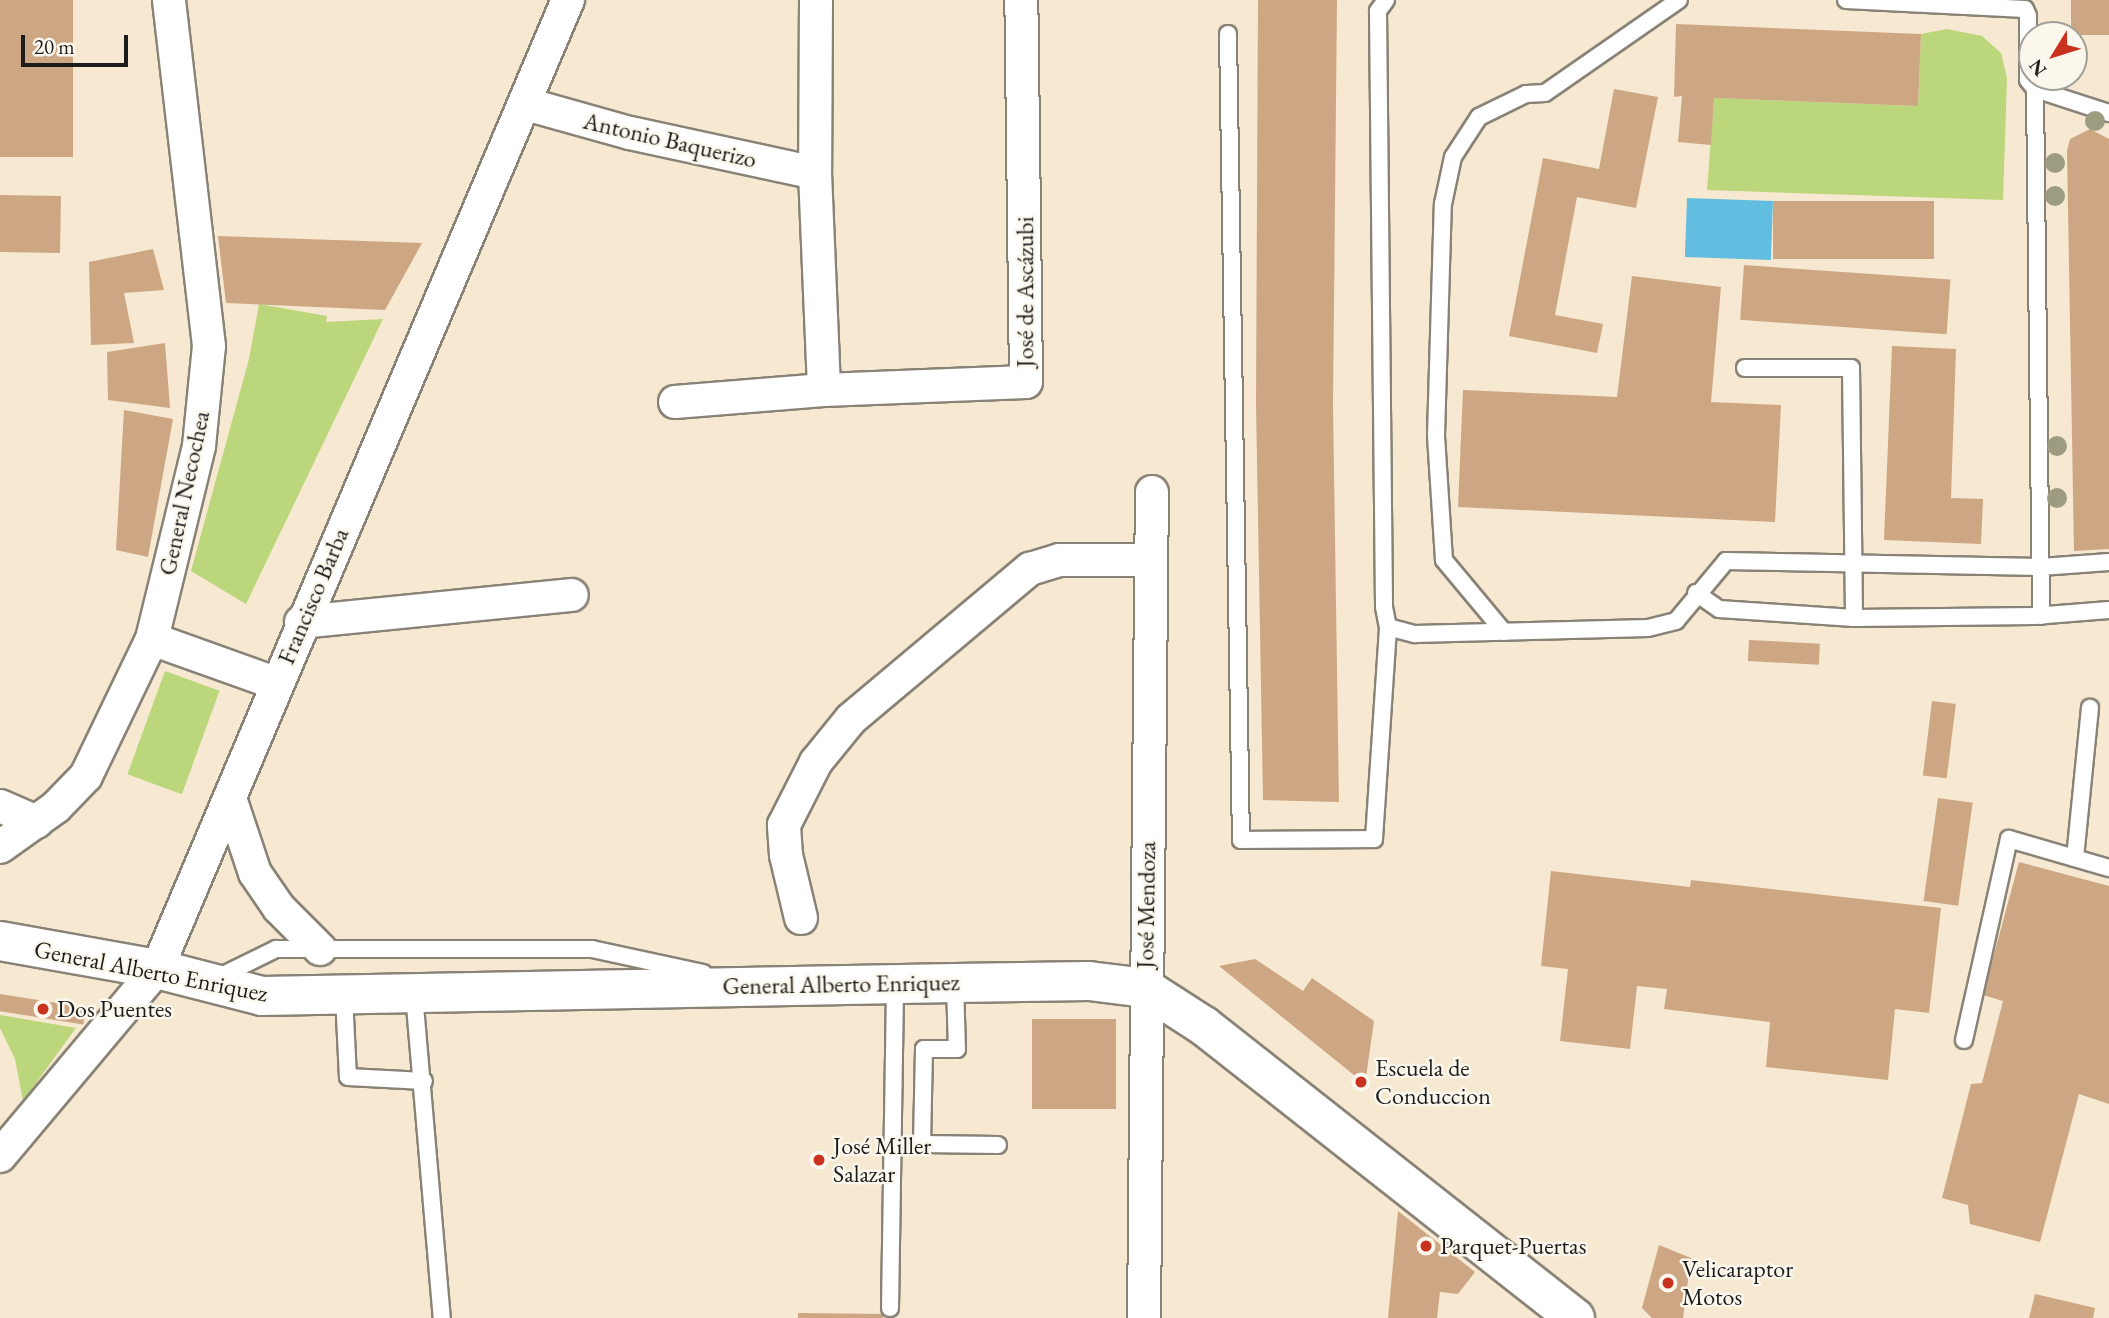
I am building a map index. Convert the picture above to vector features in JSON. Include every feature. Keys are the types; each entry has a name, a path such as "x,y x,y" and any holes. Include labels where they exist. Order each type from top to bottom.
{"main road":[{"name":"General Alberto Enriquez","path":"0,941 157,969 262,996 1089,981 1145,988 1204,1026 1574,1318"}],"street":[{"name":"General Necochea","path":"0,847 37,822 86,776 152,639 199,446 209,346 169,0"},
{"name":"Francisco Barba","path":"0,1156 157,969 230,799 275,683 526,104 568,0"},
{"path":"816,0 815,173 824,390"},
{"name":"José de Ascázubi","path":"675,402 824,390 1026,382 1021,0"},
{"name":"Antonio Baquerizo","path":"526,104 630,133 815,173"},
{"name":"José Mendoza","path":"1144,1318 1145,988 1152,492"},
{"path":"801,918 786,855 785,825 816,762 851,719 1030,569 1059,560 1151,560"},
{"path":"302,622 572,595"},
{"path":"152,639 275,683"},
{"path":"230,799 255,873 279,908 320,949"},
{"path":"0,806 37,822"}],"lane":[{"path":"1228,34 1241,840 1374,839 1388,628 1384,607 1378,11 1386,0"},
{"path":"1504,632 1444,560 1436,435 1443,204 1453,157 1479,117 1526,94 1545,93 1679,0"},
{"path":"1846,0 2025,5"},
{"path":"2035,91 2041,615"},
{"path":"2041,91 2109,113"},
{"path":"1745,368 1851,368 1854,618"},
{"path":"1388,628 1415,634 1648,628 1676,621 1696,593 1727,561 2041,567 2109,562"},
{"path":"1696,593 1719,609 1854,618 2041,615 2109,610"},
{"path":"2075,858 2091,708"},
{"path":"1964,1040 2009,839 2109,868"},
{"path":"208,983 276,949 593,949 757,985"},
{"path":"955,983 957,1049 925,1049 922,1144 998,1145"},
{"path":"890,1308 895,984"},
{"path":"414,994 424,1081 442,1318"},
{"path":"344,996 348,1077 424,1081"}],"green space":[{"path":"1947,29 1982,36 2001,53 2007,78 2003,200 1707,190 1714,98 1918,106 1921,34"},
{"path":"259,304 327,316 326,322 383,319 246,604 191,571 249,359"},
{"path":"165,671 220,691 182,794 127,774"},
{"path":"0,1015 76,1028 23,1101 15,1059 0,1028"}],"water":[{"path":"1687,198 1773,201 1771,260 1685,257"}],"building":[{"path":"0,0 73,0 73,157 0,157"},
{"path":"1258,0 1337,0 1333,405 1339,802 1263,800 1256,404"},
{"path":"2071,0 2109,0 2109,35 2088,35 2088,21 2071,21"},
{"path":"1676,24 1921,34 1918,106 1714,98 1711,145 1678,142 1682,96 1674,97"},
{"path":"1614,89 1658,97 1636,208 1577,197 1555,315 1603,324 1597,353 1509,336 1543,158 1599,169"},
{"path":"2090,129 2109,139 2109,549 2074,551 2067,151 2070,139"},
{"path":"0,195 61,196 60,253 0,252"},
{"path":"1773,201 1934,201 1934,259 1773,259"},
{"path":"218,236 422,243 385,310 226,303"},
{"path":"153,249 164,290 124,293 134,343 91,345 89,262"},
{"path":"1744,265 1950,279 1947,334 1740,320"},
{"path":"1632,276 1721,287 1711,402 1781,405 1775,522 1458,507 1463,390 1617,397"},
{"path":"165,343 170,408 108,400 107,352"},
{"path":"1892,346 1956,349 1951,498 1983,499 1981,544 1884,540"},
{"path":"124,410 173,419 148,557 116,550"},
{"path":"1749,640 1820,644 1819,665 1748,661"},
{"path":"1932,701 1956,704 1947,778 1923,775"},
{"path":"1938,798 1973,803 1958,906 1924,901"},
{"path":"2019,862 2109,886 2109,1104 2079,1094 2040,1242 1970,1224 1968,1205 1942,1198 1971,1084 1982,1083 2003,1001 1983,995"},
{"path":"1551,871 1690,887 1691,880 1941,908 1929,1013 1895,1009 1888,1080 1766,1067 1770,1022 1664,1009 1667,989 1637,986 1630,1049 1560,1041 1568,969 1541,966"},
{"path":"1255,959 1303,991 1312,978 1374,1021 1365,1084 1219,966"},
{"name":"Dos Puentes","path":"0,994 86,1008 83,1024 0,1011"},
{"path":"1032,1019 1116,1019 1116,1109 1032,1109"},
{"path":"1398,1211 1475,1272 1458,1294 1440,1292 1437,1318 1388,1318"},
{"name":"Velicaraptor Motos","path":"1659,1245 1691,1258 1683,1318 1652,1318 1642,1308"},
{"path":"2035,1294 2095,1308 2093,1318 2029,1318"},
{"path":"798,1313 883,1314 883,1318 798,1318"}],"place":[{"name":"Dos Puentes","path":"43,1009"},
{"name":"Escuela de Conduccion","path":"1361,1082"},
{"name":"José Miller Salazar","path":"819,1160"},
{"name":"Parquet-Puertas","path":"1426,1246"},
{"name":"Velicaraptor Motos","path":"1668,1283"}]}
